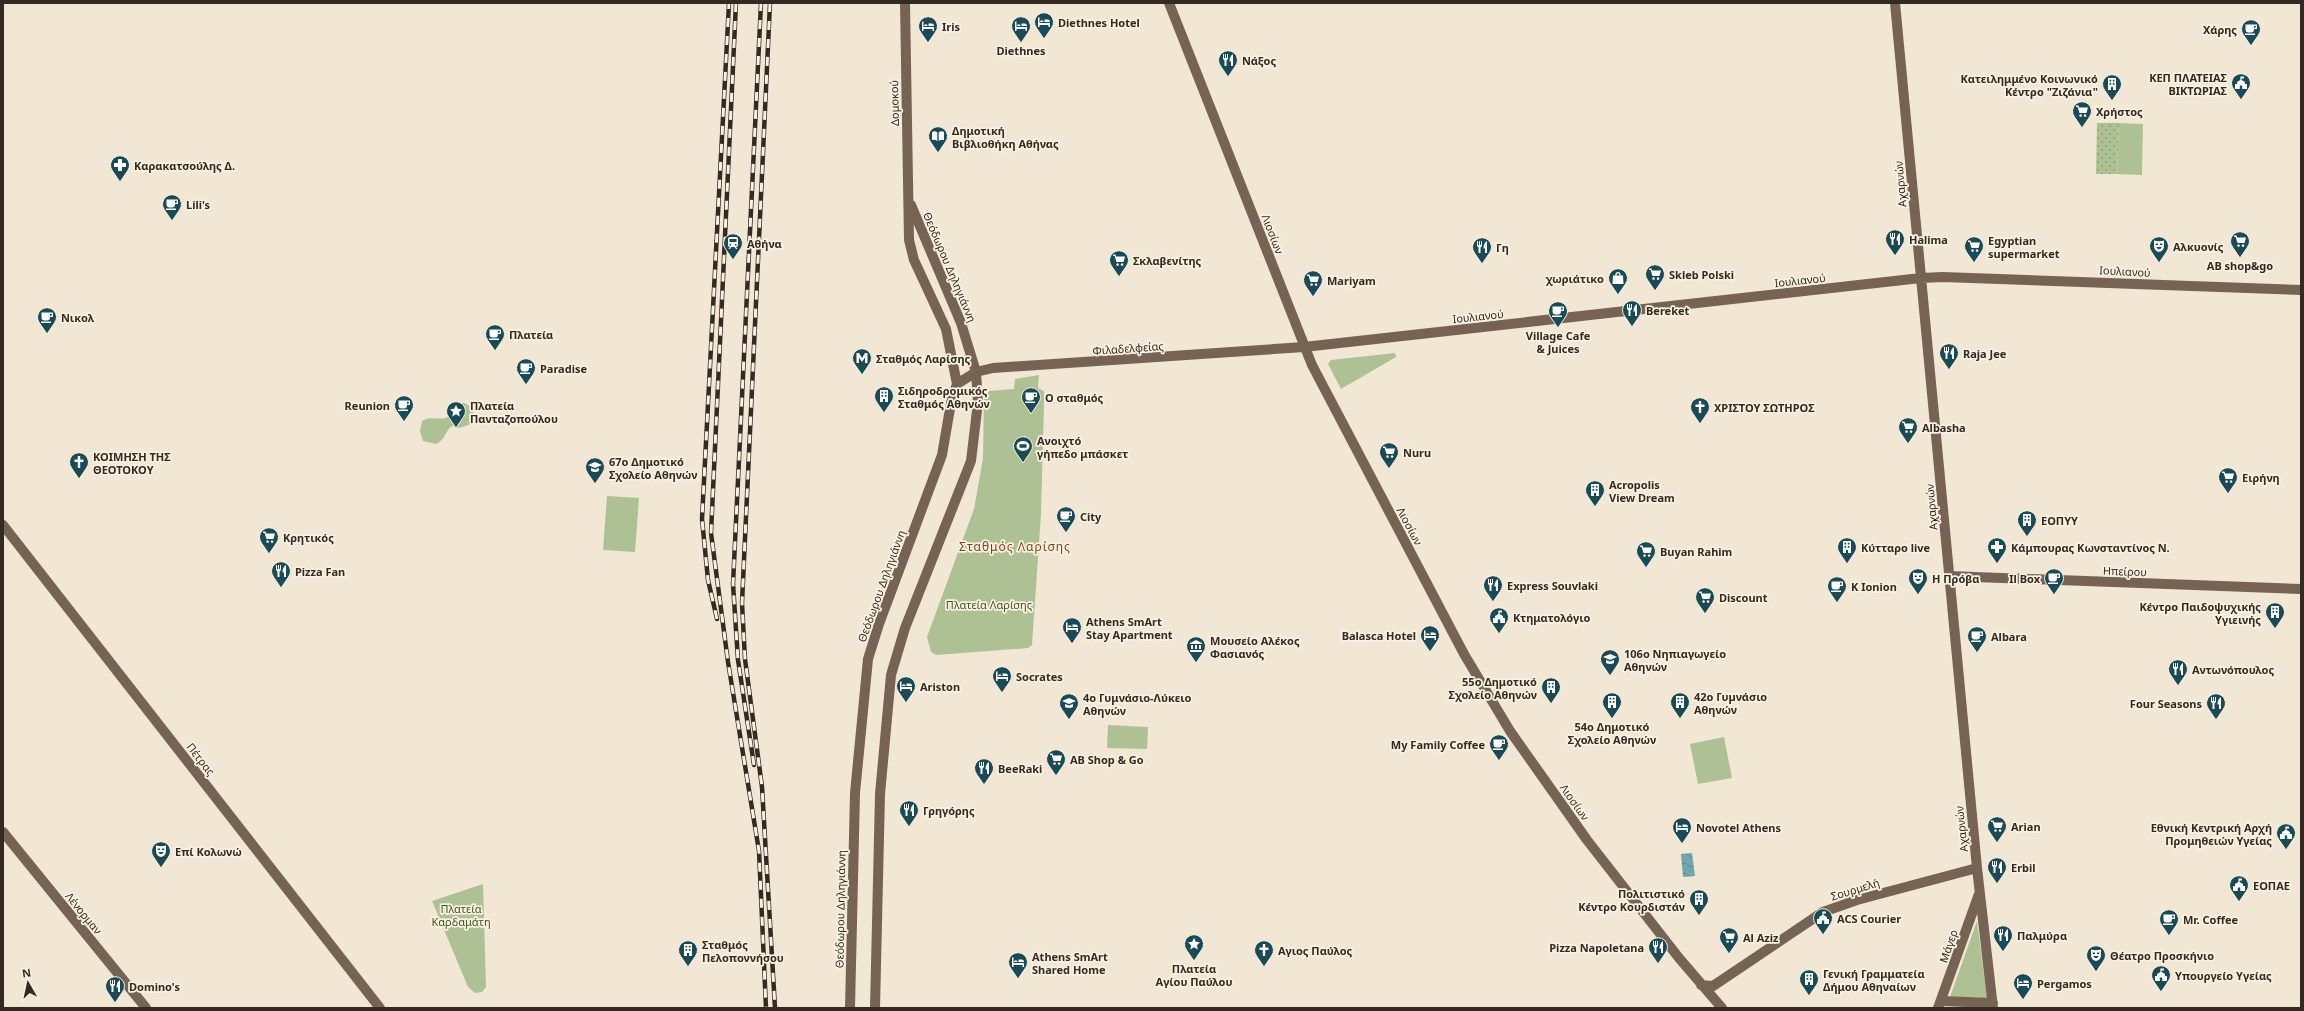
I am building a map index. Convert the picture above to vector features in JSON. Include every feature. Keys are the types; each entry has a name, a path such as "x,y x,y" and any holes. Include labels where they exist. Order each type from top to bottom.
{"main road":[{"name":"Δομοκού","path":"905,3 910,204"},
{"name":"Λιοσίων","path":"1169,3 1304,347 1331,404 1454,636 1510,732 1587,840 1702,985 1711,991 1722,1008"},
{"name":"Αχαρνών","path":"1895,3 1979,892 1993,1005"},
{"name":"Θεόδωρου Δηληγιάννη","path":"875,1008 880,794 889,687 894,660 905,628 971,460 978,402 976,372 961,323 910,204"},
{"name":"Θεόδωρου Δηληγιάννη","path":"850,1008 855,793 868,659 879,624 942,455 951,403 957,384 946,329 913,254 908,225 910,204"},
{"name":"Ιουλιανού","path":"1304,347 1921,278 1943,277 2301,290"},
{"name":"Φιλαδελφείας","path":"957,384 976,372 993,368 1304,347"},
{"name":"Πέτρας","path":"3,525 380,1008"},
{"name":"Ηπείρου","path":"1949,576 2301,589"},
{"name":"Λένορμαν","path":"3,832 146,1008"},
{"name":"Σουρμελή","path":"1711,991 1824,912 1871,896 1977,868"},
{"name":"Μάγερ","path":"1940,1005 1979,892"},
{"path":"1940,1005 1993,1005"}],"green space":[{"path":"2097,123 2119,123 2117,174 2096,174"},
{"path":"2119,123 2143,124 2142,175 2117,174"},
{"path":"1395,353 1396,357 1341,389 1328,364 1331,360"},
{"name":"Πλατεία Λαρίσης","path":"1039,375 1038,388 1044,391 1044,405 1041,514 1032,645 1028,648 936,655 931,652 927,637 974,509 983,458 984,397 989,391 1014,389 1015,379"},
{"path":"458,403 464,403 470,406 475,415 471,424 459,428 452,426 442,440 436,444 423,441 420,431 422,421 429,418 448,417 449,408"},
{"path":"607,496 639,498 635,552 603,550"},
{"path":"1108,725 1148,727 1147,749 1107,748"},
{"path":"1724,737 1732,778 1698,784 1690,744"},
{"name":"Πλατεία Καρδαμάτη","path":"483,884 486,987 482,992 475,993 468,987 432,901"},
{"path":"1977,921 1987,998 1950,997"}],"water":[{"path":"1692,853 1695,876 1683,877 1681,854"}],"railway":[{"path":"717,619 708,580 702,519 729,3"},
{"path":"736,3 711,533 728,662 759,851 766,1008"},
{"path":"754,765 738,660 733,584 761,3"},
{"path":"770,3 742,603 745,659 762,787 775,1008"}],"place":[{"name":"Diethnes Hotel","path":"1044,39"},
{"name":"Iris","path":"928,43"},
{"name":"Diethnes","path":"1021,43"},
{"name":"Χάρης","path":"2251,46"},
{"name":"Νάξος","path":"1228,77"},
{"name":"ΚΕΠ ΠΛΑΤΕΙΑΣ ΒΙΚΤΩΡΙΑΣ","path":"2241,100"},
{"name":"Κατειλημμένο Κοινωνικό Κέντρο \"Ζιζάνια\"","path":"2112,101"},
{"name":"Χρήστος","path":"2082,128"},
{"name":"Δημοτική Βιβλιοθήκη Αθήνας","path":"938,153"},
{"name":"Καρακατσούλης Δ.","path":"120,182"},
{"name":"Lili's","path":"172,221"},
{"name":"Halima","path":"1895,256"},
{"name":"AB shop&go","path":"2240,258"},
{"name":"Αθήνα","path":"733,260"},
{"name":"Egyptian supermarket","path":"1974,263"},
{"name":"Αλκυονίς","path":"2159,263"},
{"name":"Γη","path":"1482,264"},
{"name":"Σκλαβενίτης","path":"1119,277"},
{"name":"Skleb Polski","path":"1655,291"},
{"name":"χωριάτικο","path":"1618,295"},
{"name":"Mariyam","path":"1313,297"},
{"name":"Bereket","path":"1632,327"},
{"name":"Village Cafe & Juices","path":"1558,328"},
{"name":"Νικολ","path":"47,334"},
{"name":"Πλατεία","path":"495,351"},
{"name":"Raja Jee","path":"1949,370"},
{"name":"Σταθμός Λαρίσης","path":"862,375"},
{"name":"Paradise","path":"526,385"},
{"name":"Σιδηροδρομικός Σταθμός Αθηνών","path":"884,413"},
{"name":"Ο σταθμός","path":"1031,414"},
{"name":"Reunion","path":"404,422"},
{"name":"ΧΡΙΣΤΟΥ ΣΩΤΗΡΟΣ","path":"1700,424"},
{"name":"Πλατεία Πανταζοπούλου","path":"456,428"},
{"name":"Albasha","path":"1908,444"},
{"name":"Ανοιχτό γήπεδο μπάσκετ","path":"1023,463"},
{"name":"Nuru","path":"1389,469"},
{"name":"ΚΟΙΜΗΣΗ ΤΗΣ ΘΕΟΤΟΚΟΥ","path":"79,479"},
{"name":"67ο Δημοτικό Σχολείο Αθηνών","path":"595,484"},
{"name":"Ειρήνη","path":"2228,494"},
{"name":"Acropolis View Dream","path":"1595,507"},
{"name":"City","path":"1066,533"},
{"name":"ΕΟΠΥΥ","path":"2027,537"},
{"name":"Κρητικός","path":"269,554"},
{"name":"Κύτταρο live","path":"1847,564"},
{"name":"Κάμπουρας Κωνσταντίνος Ν.","path":"1997,564"},
{"name":"Buyan Rahim","path":"1646,568"},
{"name":"Pizza Fan","path":"281,588"},
{"name":"Η Πρόβα","path":"1918,595"},
{"name":"Il Box","path":"2054,595"},
{"name":"Express Souvlaki","path":"1493,602"},
{"name":"K Ionion","path":"1837,603"},
{"name":"Discount","path":"1705,614"},
{"name":"Κέντρο Παιδοψυχικής Υγιεινής","path":"2275,629"},
{"name":"Κτηματολόγιο","path":"1499,634"},
{"name":"Athens SmArt Stay Apartment","path":"1072,644"},
{"name":"Balasca Hotel","path":"1430,652"},
{"name":"Albara","path":"1977,653"},
{"name":"Μουσείο Αλέκος Φασιανός","path":"1196,663"},
{"name":"106ο Νηπιαγωγείο Αθηνών","path":"1610,676"},
{"name":"Αντωνόπουλος","path":"2178,686"},
{"name":"Socrates","path":"1002,693"},
{"name":"Ariston","path":"906,703"},
{"name":"55ο Δημοτικό Σχολείο Αθηνών","path":"1551,704"},
{"name":"54ο Δημοτικό Σχολείο Αθηνών","path":"1612,719"},
{"name":"42ο Γυµνάσιο Αθηνών","path":"1680,719"},
{"name":"4ο Γυμνάσιο-Λύκειο Αθηνών","path":"1069,720"},
{"name":"Four Seasons","path":"2216,720"},
{"name":"My Family Coffee","path":"1499,761"},
{"name":"AB Shop & Go","path":"1056,776"},
{"name":"BeeRaki","path":"984,785"},
{"name":"Γρηγόρης","path":"909,827"},
{"name":"Arian","path":"1997,843"},
{"name":"Novotel Athens","path":"1682,844"},
{"name":"Εθνική Κεντρική Αρχή Προμηθειών Υγείας","path":"2286,850"},
{"name":"Επί Κολωνώ","path":"161,868"},
{"name":"Erbil","path":"1997,884"},
{"name":"ΕΟΠΑΕ","path":"2239,902"},
{"name":"Πολιτιστικό Κέντρο Κουρδιστάν","path":"1699,916"},
{"name":"ACS Courier","path":"1823,935"},
{"name":"Mr. Coffee","path":"2169,936"},
{"name":"Παλμύρα","path":"2003,952"},
{"name":"Al Aziz","path":"1729,954"},
{"name":"Πλατεία Αγίου Παύλου","path":"1194,961"},
{"name":"Pizza Napoletana","path":"1658,964"},
{"name":"Σταθμός Πελοποννήσου","path":"688,967"},
{"name":"Αγιος Παύλος","path":"1264,967"},
{"name":"Θέατρο Προσκήνιο","path":"2096,972"},
{"name":"Athens SmArt Shared Home","path":"1018,979"},
{"name":"Υπουργείο Υγείας","path":"2161,992"},
{"name":"Γενική Γραμματεία Δήμου Αθηναίων","path":"1809,996"},
{"name":"Pergamos","path":"2023,1000"},
{"name":"Domino's","path":"115,1003"}],"district":[{"name":"Σταθμός Λαρίσης","path":"1015,546"}]}
